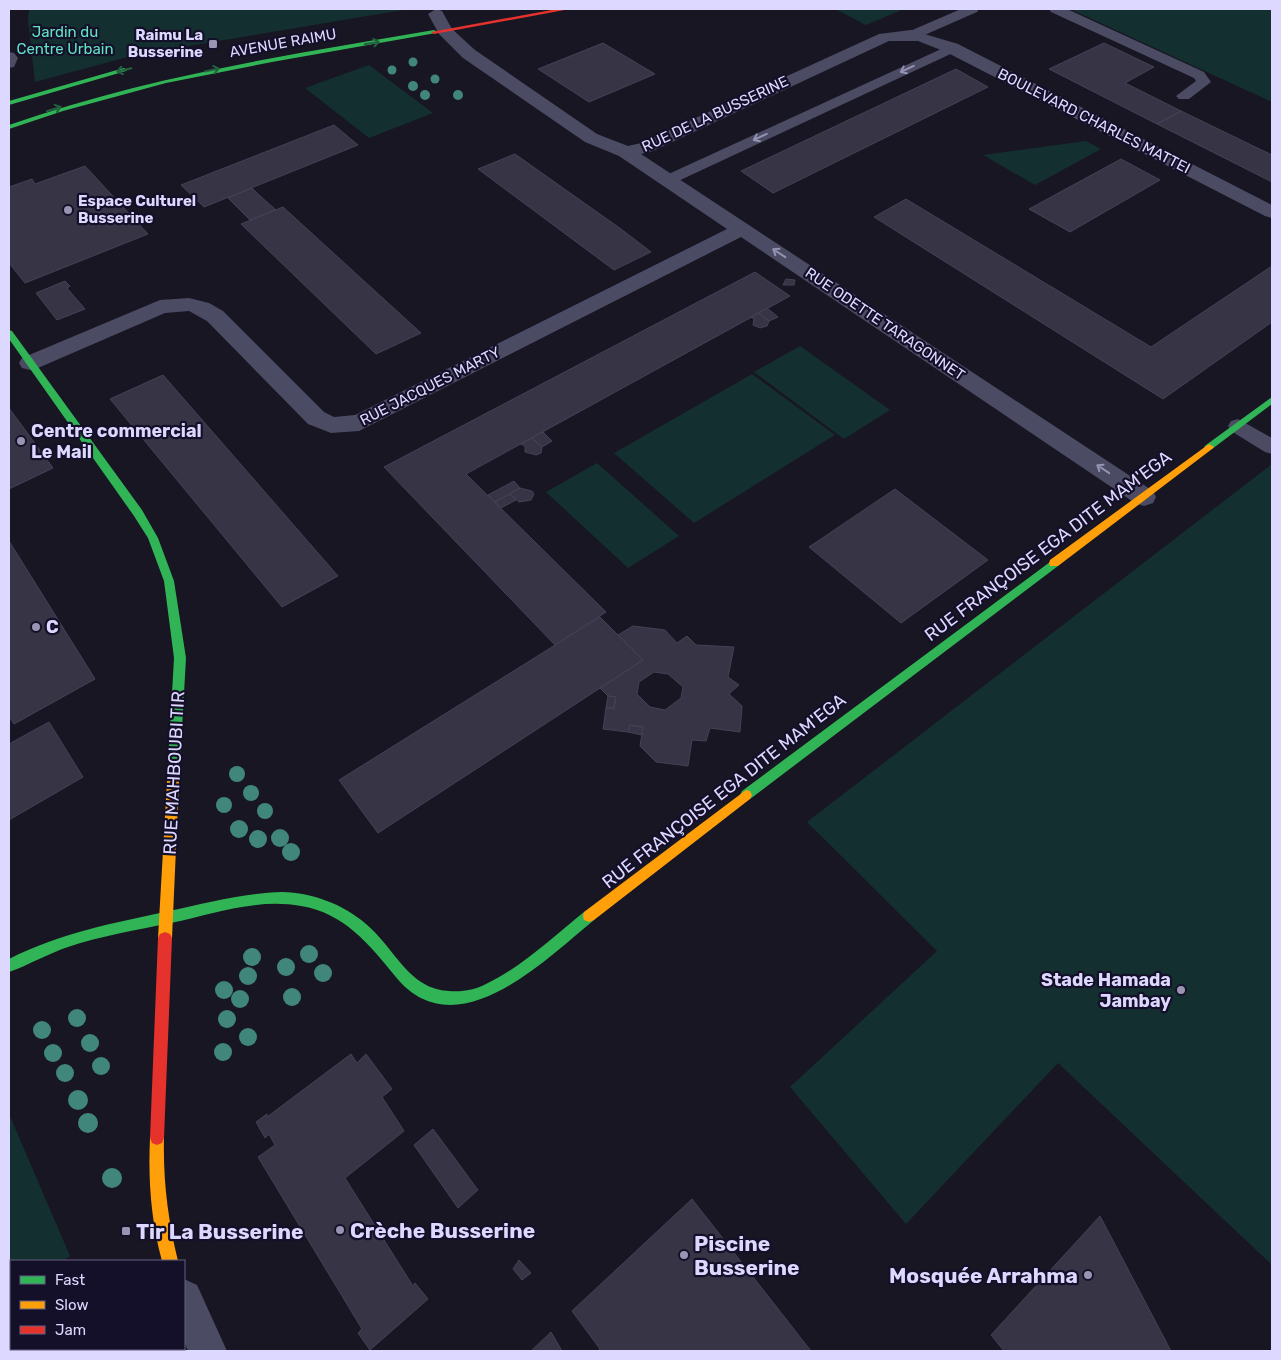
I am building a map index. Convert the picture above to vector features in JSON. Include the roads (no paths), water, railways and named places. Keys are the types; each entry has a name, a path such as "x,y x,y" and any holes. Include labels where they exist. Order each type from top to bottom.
{"street":[{"name":"AVENUE RAIMU","path":"9,127 29,117 158,81 239,65 445,32 567,9"},
{"name":"RUE DE LA BUSSERINE","path":"436,14 445,32 469,54 592,138 626,152 647,147 885,37 899,34 915,34"},
{"name":"BOULEVARD CHARLES MATTEI","path":"915,34 952,48 1272,212"},
{"path":"9,103 46,91 138,67"},
{"name":"RUE ODETTE TARAGONNET","path":"626,152 1144,497"},
{"name":"RUE JACQUES MARTY","path":"30,363 160,307 183,303 202,306 215,316 316,418 331,426 359,423 742,229"},
{"name":"RUE MAHBOUBI TIR","path":"9,333 143,521 153,538 169,582 180,658 166,918 156,1167 160,1232 170,1260"},
{"name":"RUE FRANÇOISE EGA DITE MAM'EGA","path":"9,966 46,946 76,935 242,902 289,897 320,904 349,918 382,949 408,984 427,994 452,999 474,997 504,982 801,752 1272,400"},
{"path":"185,1300 208,1351"}],"lane":[{"path":"915,34 972,9"},
{"path":"1056,9 1199,75 1204,82 1184,96"},
{"path":"668,180 952,48"},
{"path":"9,56 11,58 9,64"},
{"path":"1238,426 1272,447"}],"place":[{"name":"Raimu La Busserine","path":"213,44"},
{"name":"Espace Culturel Busserine","path":"68,210"},
{"name":"Centre commercial Le Mail","path":"21,441"},
{"name":"C","path":"36,627"},
{"name":"Stade Hamada Jambay","path":"1181,990"},
{"name":"Crèche Busserine","path":"340,1230"},
{"name":"Tir La Busserine","path":"126,1231"},
{"name":"Piscine Busserine","path":"684,1255"},
{"name":"Mosquée Arrahma","path":"1088,1275"}],"park label":[{"name":"Jardin du Centre Urbain","path":"65,40"}]}
